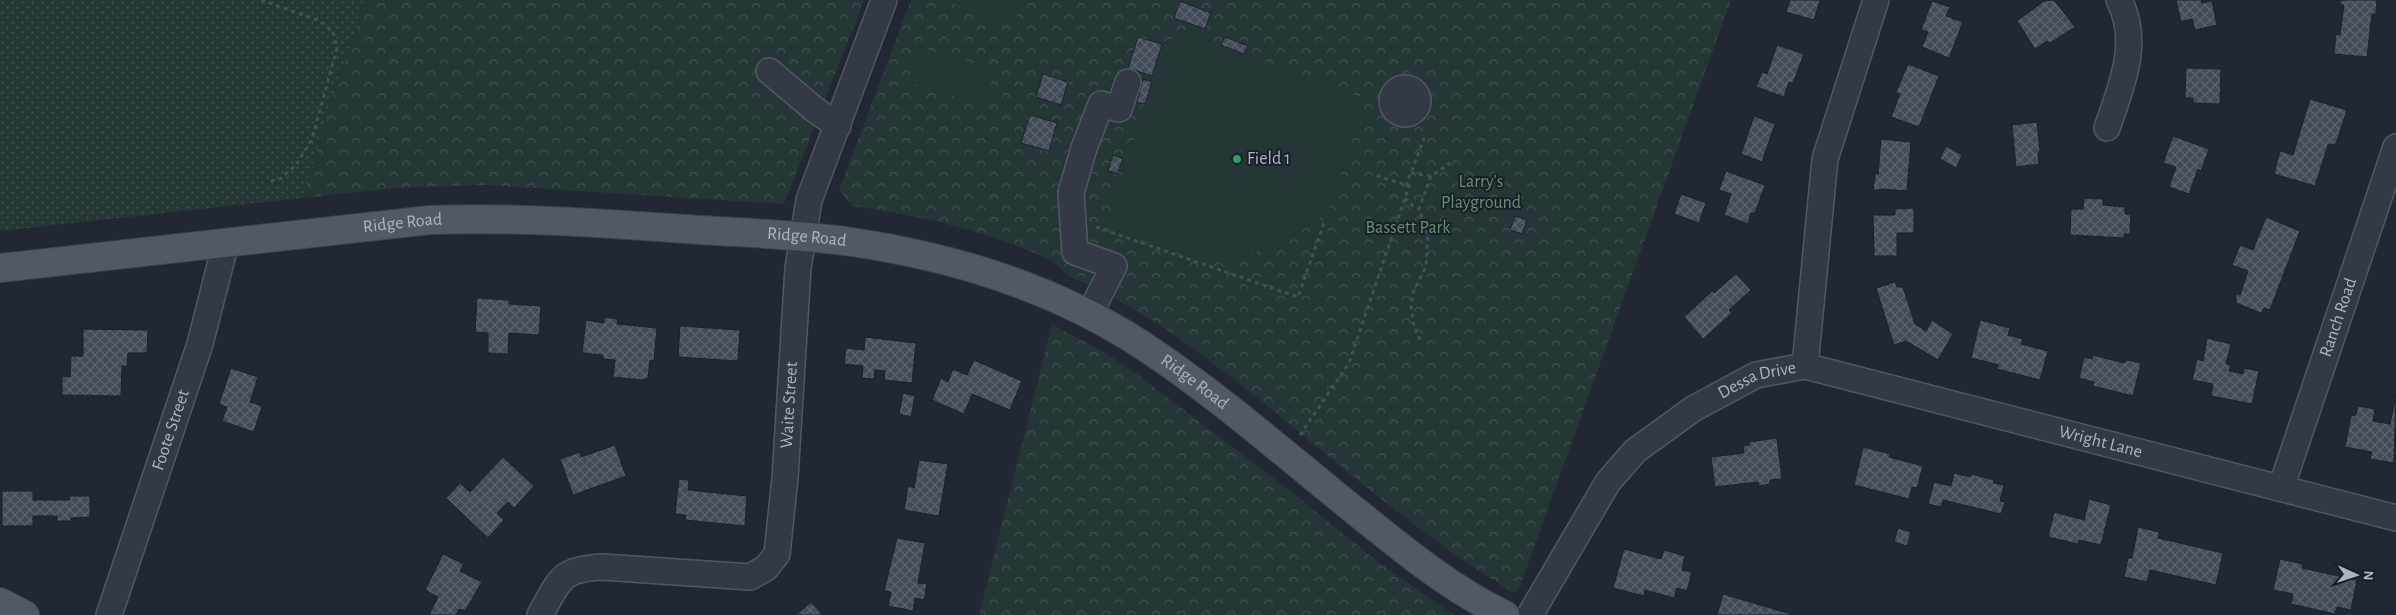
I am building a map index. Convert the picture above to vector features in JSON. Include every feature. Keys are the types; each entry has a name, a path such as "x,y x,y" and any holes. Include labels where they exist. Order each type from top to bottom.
{"main road":[{"name":"Ridge Road","path":"0,268 430,220 467,218 555,220 803,237 853,242 954,263 1047,295 1089,315 1142,345 1189,378 1440,577 1505,615"},
{"path":"0,602 25,615"}],"street":[{"name":"Waite Street","path":"540,615 558,583 571,571 583,568 603,568 750,577 766,568 777,554 785,478 798,278 809,200 884,0"},
{"name":"Dessa Drive","path":"1530,615 1608,482 1635,451 1694,410 1756,374 1805,366 1818,218 1826,159 1876,0"},
{"path":"2107,128 2126,72 2130,40 2125,11 2119,0"},
{"path":"769,71 814,110 838,126"},
{"path":"1089,315 1114,266 1075,252 1071,219 1071,193 1101,104 1119,109 1128,82"},
{"name":"Ranch Road","path":"2281,488 2396,147"},
{"name":"Foote Street","path":"109,615 200,344 226,242"},
{"name":"Wright Lane","path":"1805,366 2396,518"}],"path":[{"path":"261,0 320,21 333,32 337,48 312,139 296,166 280,179 270,181"},
{"path":"1406,186 1424,138"},
{"path":"1420,340 1413,322 1411,306 1413,293 1426,266 1428,235 1419,209 1431,176 1456,160"},
{"path":"1411,173 1431,176"},
{"path":"1299,436 1348,363 1409,186 1375,175"},
{"path":"1405,198 1419,209"},
{"path":"1071,219 1298,297 1324,220"}],"green space":[{"path":"0,0 364,0 302,198 0,231"},
{"path":"364,0 864,0 784,204 485,185 396,188 302,198"},
{"name":"Bassett Park","path":"911,0 1731,0 1519,589 1514,593 1420,529 1243,387 1152,320 1073,278 1052,261 1000,240 952,225 852,206 839,190"},
{"path":"944,0 1023,0 1013,26"},
{"name":"Field 1","path":"1192,29 1221,45 1366,100 1330,207 1298,233 1270,247 1231,262 1219,262 1187,255 1106,226 1164,43"},
{"path":"919,47 995,70 984,105 908,82"},
{"path":"1052,324 1105,353 1138,375 1293,493 1378,562 1454,615 979,615"}],"building":[{"path":"1790,0 1820,0 1814,20 1786,12"},
{"path":"2054,0 2075,27 2050,43 2047,41 2035,49 2017,21 2044,1"},
{"path":"2176,0 2201,0 2202,3 2212,1 2217,25 2195,30 2192,19 2181,22"},
{"path":"2342,0 2377,0 2376,14 2372,14 2367,57 2334,54 2336,34 2340,35 2344,5 2339,4"},
{"path":"1180,1 1211,13 1205,29 1174,18"},
{"path":"1932,1 1950,7 1946,16 1963,22 1949,58 1922,47 1928,32 1921,30"},
{"path":"1138,37 1162,44 1152,76 1128,68"},
{"path":"1225,37 1248,46 1244,54 1221,45"},
{"path":"1777,45 1804,54 1793,83 1789,82 1784,97 1756,87 1762,72 1767,74"},
{"path":"1908,64 1939,76 1919,127 1891,117 1900,94 1896,92"},
{"path":"2186,68 2221,69 2220,104 2193,103 2193,98 2185,98"},
{"path":"1043,74 1068,82 1061,105 1036,97"},
{"path":"1143,79 1152,82 1145,104 1137,102"},
{"path":"2310,99 2347,110 2336,144 2328,145 2315,186 2274,174 2280,151 2293,155"},
{"path":"1030,115 1057,123 1049,151 1021,143"},
{"path":"1754,116 1775,124 1762,162 1741,154"},
{"path":"2037,122 2040,151 2038,152 2039,164 2016,167 2012,125"},
{"path":"2173,136 2209,149 2201,171 2198,169 2189,194 2169,187 2176,167 2163,163"},
{"path":"1881,139 1911,142 1907,191 1882,189 1873,191 1875,174 1878,174"},
{"path":"1946,146 1962,155 1956,168 1940,159"},
{"path":"1113,155 1123,159 1117,174 1108,170"},
{"path":"1726,171 1765,185 1755,213 1751,213 1748,224 1724,215 1731,194 1719,190"},
{"path":"1681,194 1706,203 1699,223 1674,214"},
{"path":"2084,198 2103,199 2103,205 2125,207 2125,214 2131,215 2130,234 2124,234 2124,238 2070,235 2071,209 2083,209"},
{"path":"1914,208 1914,233 1897,233 1897,256 1874,256 1873,215 1895,215 1895,209"},
{"path":"1515,216 1527,220 1522,234 1510,230"},
{"path":"2266,217 2300,231 2270,310 2264,308 2261,313 2236,303 2236,293 2240,295 2248,271 2232,265 2240,245 2253,250"},
{"path":"1736,274 1751,290 1729,310 1732,313 1703,339 1684,317 1712,291 1714,293"},
{"path":"1895,282 1897,287 1903,287 1915,324 1926,331 1932,320 1953,334 1938,360 1906,341 1894,345 1876,288"},
{"path":"477,298 509,300 509,304 541,306 539,335 509,333 508,354 488,353 488,333 475,332"},
{"path":"604,317 618,319 617,324 657,328 654,361 650,360 648,378 642,380 613,377 615,360 603,359 603,355 582,353 586,320 604,323"},
{"path":"1980,320 2010,328 2008,335 2023,339 2021,344 2048,351 2040,380 1997,369 1999,365 1971,358"},
{"path":"680,326 740,330 738,361 678,357"},
{"path":"83,329 148,330 147,353 128,353 127,366 122,366 121,396 62,395 62,376 70,377 71,356 83,356"},
{"path":"865,337 916,343 912,383 884,380 885,371 875,370 874,379 862,378 863,366 844,364 846,348 864,350"},
{"path":"2207,338 2231,344 2226,364 2231,365 2229,371 2243,374 2244,368 2259,371 2252,404 2211,396 2213,384 2192,380 2197,359 2203,361"},
{"path":"2093,355 2124,363 2127,360 2141,363 2133,396 2093,386 2094,382 2079,378 2084,357 2092,359"},
{"path":"974,360 1022,381 1010,410 972,394 964,414 932,400 941,378 948,382 953,369 967,375"},
{"path":"231,368 258,377 250,402 262,406 254,432 222,421 227,407 219,404"},
{"path":"903,393 915,396 911,417 899,414"},
{"path":"2396,395 2394,463 2370,459 2372,452 2345,447 2351,416 2356,415 2358,406 2375,409 2373,421 2390,424"},
{"path":"1777,438 1782,479 1770,480 1770,484 1759,486 1758,482 1715,487 1711,457 1744,453 1743,446 1749,445 1749,442"},
{"path":"615,445 626,476 573,495 560,459 580,452 581,457"},
{"path":"1863,447 1890,454 1889,457 1923,466 1917,488 1912,487 1909,499 1854,485"},
{"path":"503,457 534,486 514,508 508,502 497,513 504,520 488,538 446,498 460,483 470,492"},
{"path":"919,460 948,464 939,516 904,510 908,486 914,488"},
{"path":"1954,473 1970,477 1971,474 1994,480 1993,483 2004,485 2000,501 2005,502 2001,514 1943,500 1941,507 1928,504 1934,482 1951,486"},
{"path":"679,479 689,480 688,490 747,496 745,526 685,520 686,515 675,514"},
{"path":"2,491 33,491 33,500 70,500 69,496 90,496 90,517 71,518 71,521 57,521 57,516 33,516 33,526 2,526"},
{"path":"2089,499 2111,505 2101,545 2079,540 2078,544 2048,537 2054,512 2084,520"},
{"path":"2138,527 2159,532 2158,538 2223,553 2216,585 2150,570 2147,582 2124,577 2128,558 2132,558"},
{"path":"1898,528 1911,532 1907,546 1894,542"},
{"path":"897,538 925,543 918,583 927,584 924,600 915,598 913,611 888,606 891,592 884,591"},
{"path":"1624,549 1661,559 1664,550 1685,556 1682,570 1692,572 1687,591 1677,588 1674,598 1645,590 1644,596 1613,588"},
{"path":"443,554 464,564 460,571 482,582 465,611 459,609 456,615 429,615 438,597 425,590"},
{"path":"2280,559 2303,564 2302,568 2357,580 2351,610 2337,607 2335,614 2291,604 2293,594 2273,590"},
{"path":"1723,594 1794,615 1717,615"},
{"path":"811,602 823,615 796,615"}],"place":[{"name":"Field 1","path":"1237,159"}],"park label":[{"name":"Larry's Playground","path":"1481,192"}]}
